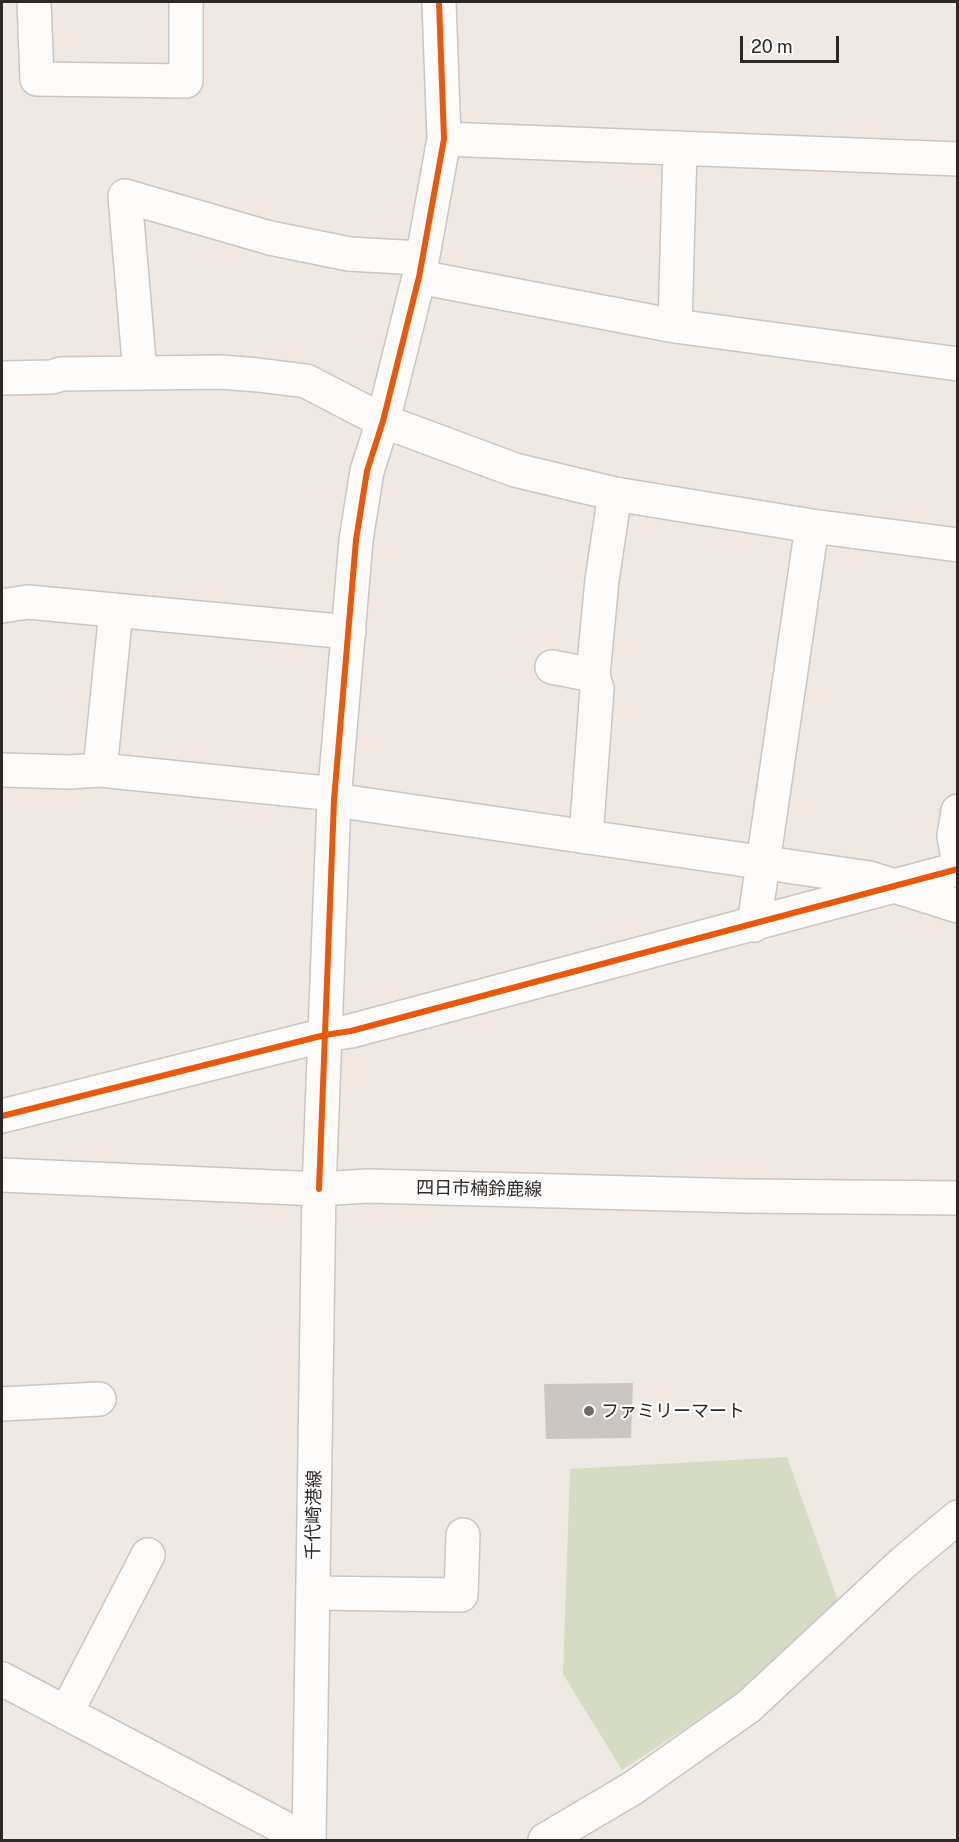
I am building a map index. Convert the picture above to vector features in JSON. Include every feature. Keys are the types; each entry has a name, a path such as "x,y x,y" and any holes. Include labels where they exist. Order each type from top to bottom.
{"street":[{"path":"34,2 37,79 186,81 186,2"},
{"name":"千代崎港線","path":"308,1840 320,1189 335,797 356,540 367,471 383,421 420,267 444,139 439,2"},
{"path":"444,139 957,159"},
{"path":"675,326 680,147"},
{"path":"140,373 125,196 270,238 420,267 675,326 957,364"},
{"path":"2,378 52,377 61,374 221,372 306,381 383,421 515,470 615,494 812,526 957,545"},
{"path":"586,837 597,689 593,675 602,580 615,494"},
{"path":"754,925 812,526"},
{"path":"2,606 28,602 349,632"},
{"path":"100,770 116,611"},
{"path":"552,667 593,675"},
{"path":"2,770 69,772 100,770 335,797 586,837 869,878 957,906"},
{"path":"957,811 954,836 957,859"},
{"path":"2,1116 325,1035 351,1031 957,869"},
{"name":"四日市楠鈴鹿線","path":"2,1175 320,1189 368,1186 745,1196 957,1197"},
{"path":"2,1404 99,1399"},
{"path":"545,1840 633,1788 748,1707 904,1562 957,1517"},
{"path":"313,1593 461,1595 463,1535"},
{"path":"66,1713 148,1556"},
{"path":"2,1679 308,1840"}],"green space":[{"path":"787,1457 841,1609 768,1674 622,1770 563,1674 570,1469"}],"building":[{"name":"ファミリーマート","path":"633,1383 631,1438 546,1439 544,1384"}],"cycle path":[{"path":"319,1189 334,800 356,540 367,471 383,421 419,277 444,139 439,2"},
{"path":"2,1116 325,1035 351,1031 958,869"}],"place":[{"name":"ファミリーマート","path":"589,1411"}]}
